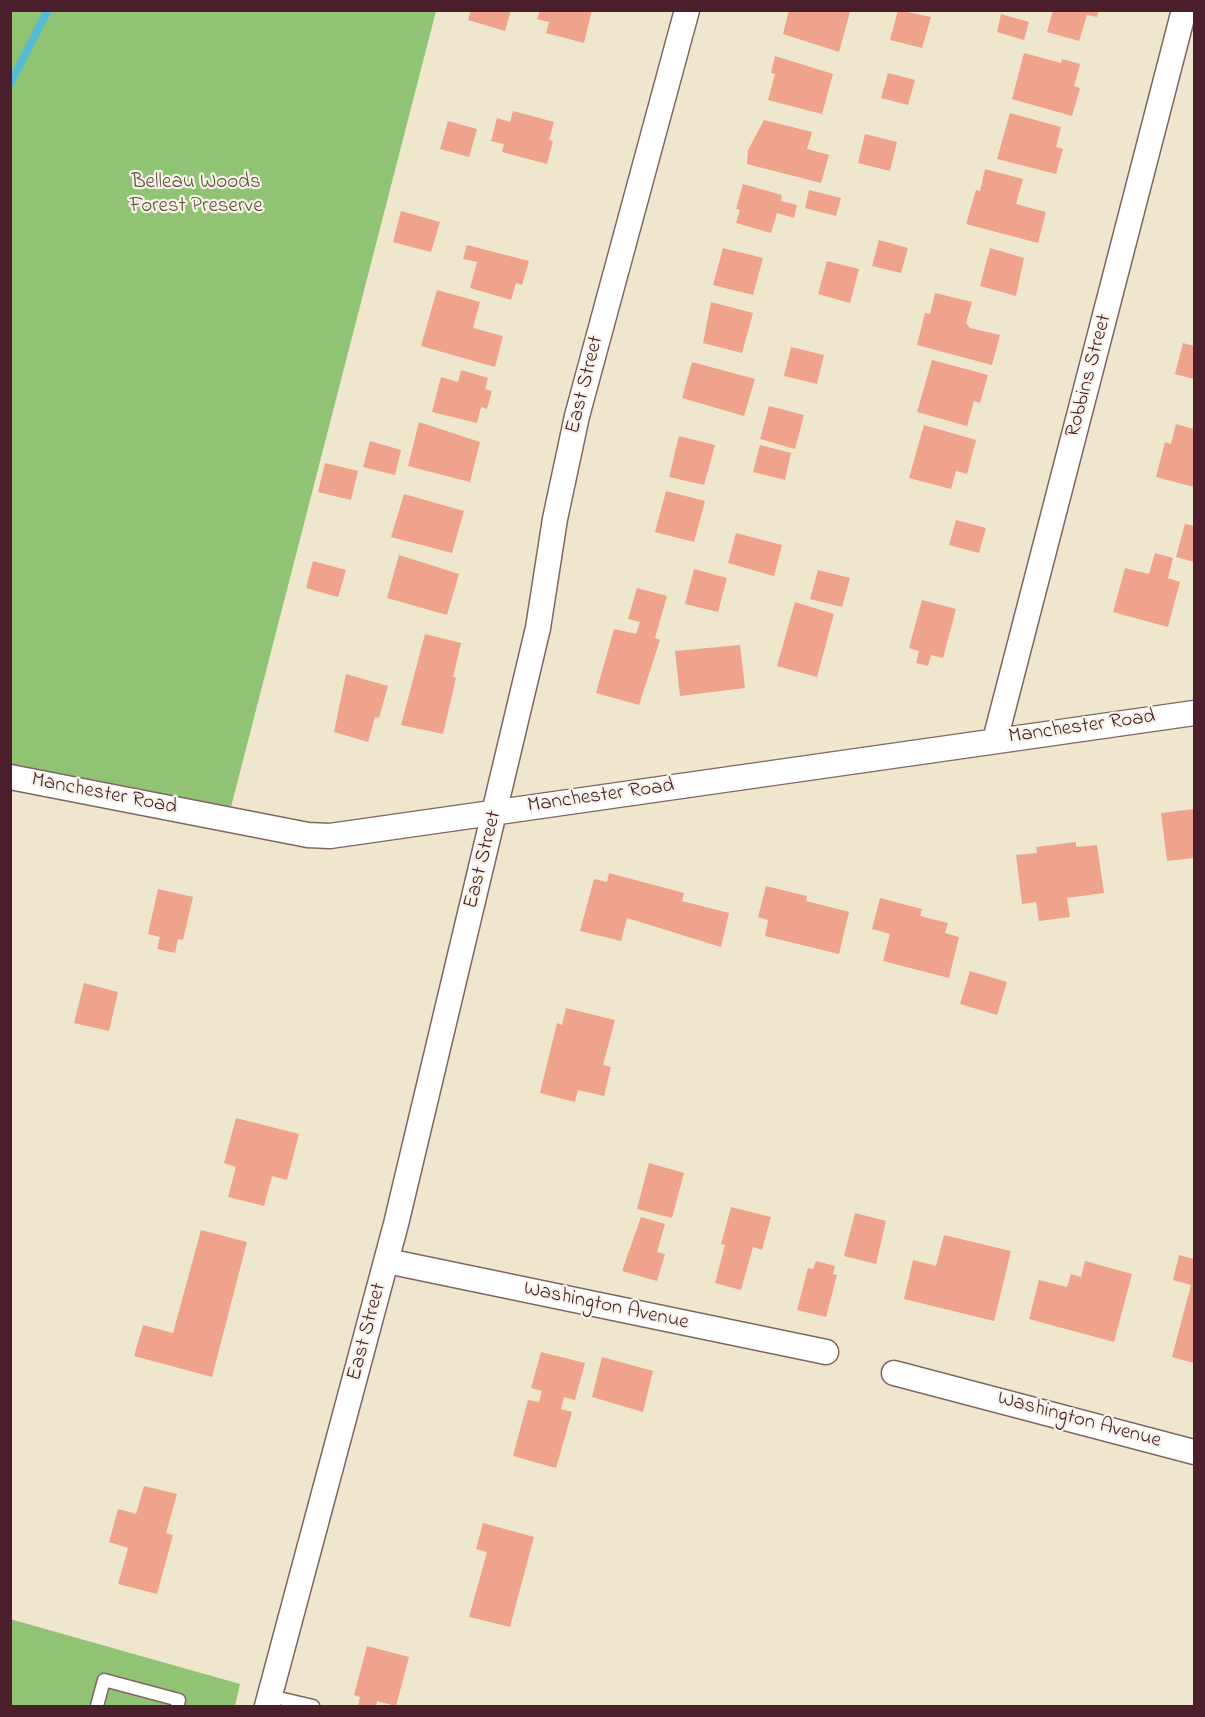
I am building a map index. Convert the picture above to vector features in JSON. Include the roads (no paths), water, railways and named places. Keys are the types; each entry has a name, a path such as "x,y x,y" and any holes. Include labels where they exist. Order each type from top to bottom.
{"street":[{"name":"East Street","path":"268,1701 387,1261 496,812 538,628 555,519 577,416 687,10"},
{"name":"Robbins Street","path":"995,741 1185,10"},
{"name":"Manchester Road","path":"10,777 308,836 330,836 1194,713"},
{"name":"Washington Avenue","path":"387,1261 825,1352"},
{"name":"Washington Avenue","path":"894,1373 1194,1452"}],"lane":[{"path":"97,1707 104,1680 179,1700 177,1707"},
{"path":"268,1701 313,1707"}],"waterway":[{"path":"10,84 48,10"}],"park label":[{"name":"Belleau Woods Forest Preserve","path":"196,196"}]}
